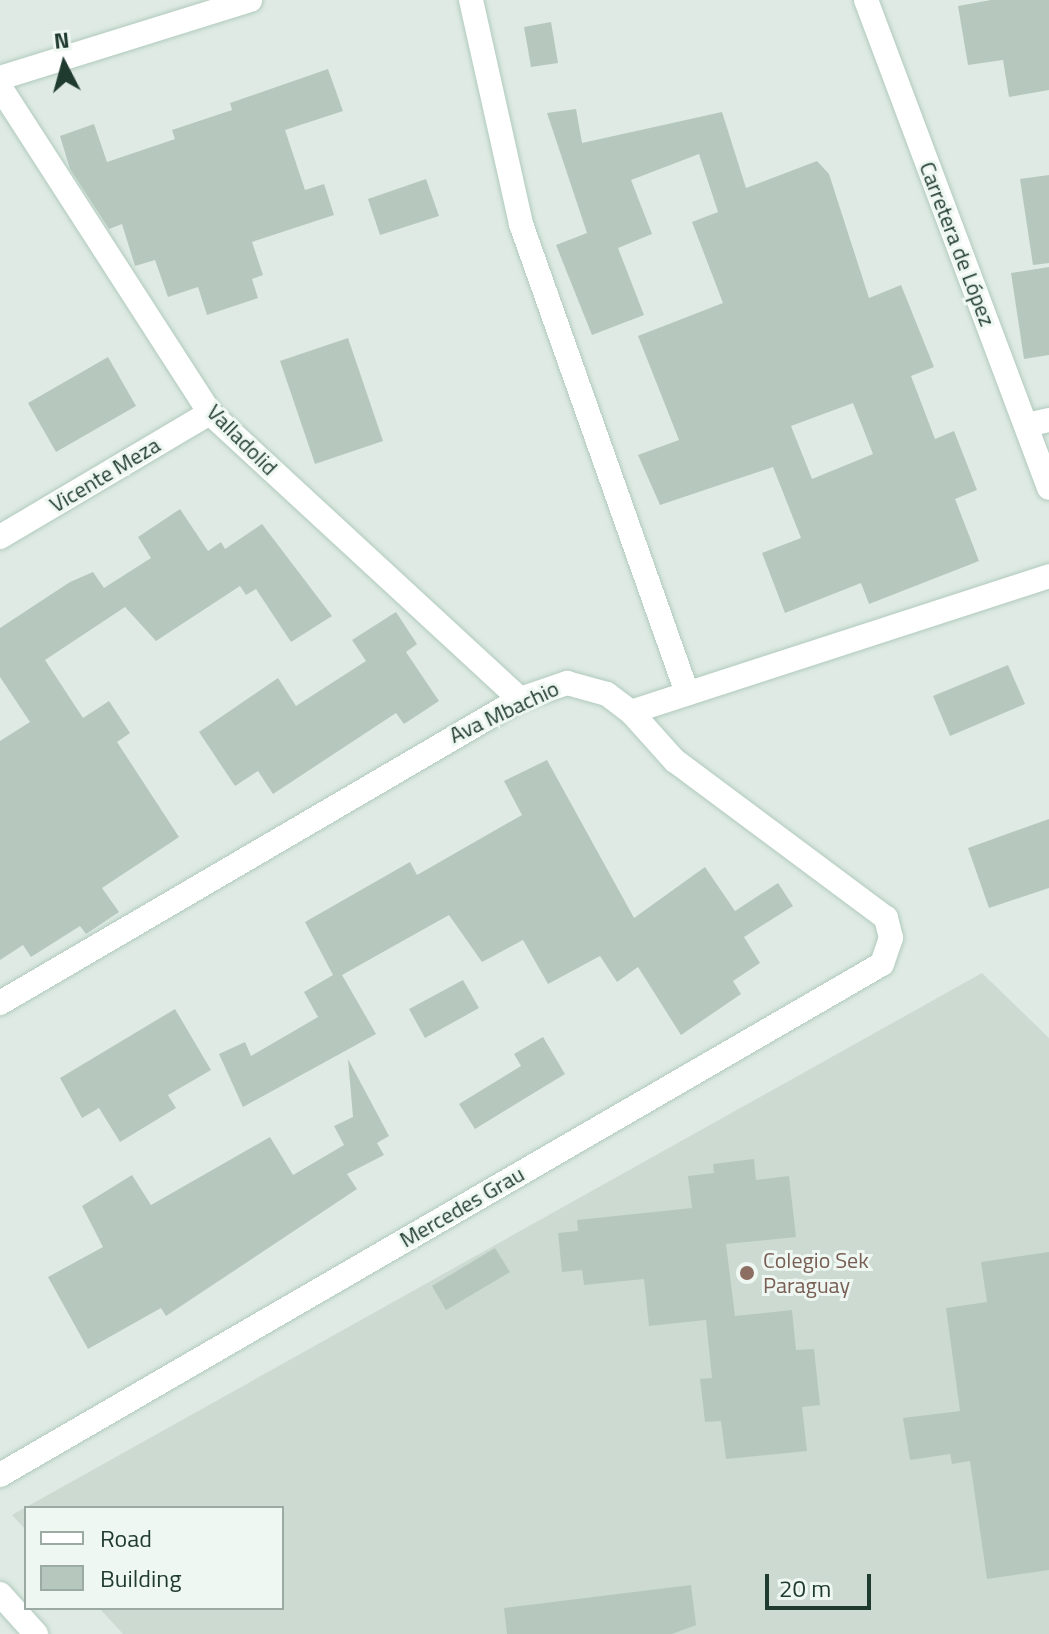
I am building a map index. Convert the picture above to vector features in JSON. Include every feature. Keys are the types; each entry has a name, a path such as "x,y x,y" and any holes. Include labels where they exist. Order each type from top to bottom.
{"street":[{"path":"0,78 250,0"},
{"path":"471,0 521,224 687,694"},
{"name":"Carretera de López","path":"866,0 1038,422 1049,488"},
{"name":"Valladolid","path":"0,87 210,413 520,699"},
{"name":"Vicente Meza","path":"0,537 210,413"},
{"path":"631,712 1049,576"},
{"name":"Ava Mbachio","path":"0,1003 520,699 567,683 598,689 631,712 675,761 886,918"},
{"name":"Mercedes Grau","path":"0,1475 882,964 891,938 886,918"},
{"path":"0,1594 36,1634"}],"shaded area":[{"name":"Colegio Sek Paraguay","path":"982,973 1049,1038 1049,1634 123,1634 101,1610 284,1610 284,1506 28,1506"},
{"name":"Colegio Sek Paraguay","path":"24,1508 24,1528 12,1515"}],"building":[{"path":"991,0 1049,0 1049,90 1009,97 1003,60 968,65 958,6"},
{"path":"551,22 558,63 531,67 524,27"},
{"path":"328,69 343,111 285,130 305,190 324,184 334,215 252,242 263,275 252,279 258,298 207,315 198,287 168,297 155,260 135,266 122,224 109,229 70,169 60,136 94,124 107,162 175,139 172,130 232,110 230,103"},
{"path":"576,109 582,143 722,112 746,188 817,161 829,174 869,298 901,285 934,367 911,376 935,439 954,431 977,490 955,499 979,561 869,604 861,583 785,613 762,553 801,538 773,467 660,505 638,455 679,440 638,336 723,303 692,222 718,212 699,154 631,180 652,234 618,248 644,315 592,335 556,245 587,233 547,113","holes":["853,403 873,454 812,479 791,426"]},
{"path":"1049,175 1049,263 1033,265 1020,179"},
{"path":"426,179 439,216 380,235 368,199"},
{"path":"1049,267 1049,355 1024,359 1011,273"},
{"path":"348,338 383,441 315,464 280,361"},
{"path":"108,357 136,406 56,452 28,403"},
{"path":"180,509 208,551 221,542 225,549 262,524 332,616 291,642 256,589 246,595 240,586 156,641 125,607 45,660 83,718 109,701 130,733 117,742 179,837 102,888 119,912 86,934 80,926 31,957 23,945 0,960 0,741 30,722 0,677 0,628 70,582 93,572 104,588 151,558 138,537"},
{"path":"396,612 417,644 406,652 439,701 404,724 396,713 273,794 258,771 235,786 199,732 278,678 296,706 366,661 352,640"},
{"path":"1008,665 1025,704 950,736 933,696"},
{"path":"547,760 634,918 705,867 735,911 778,883 793,906 744,937 760,963 733,981 741,994 681,1035 638,967 617,982 600,956 548,984 523,940 482,962 449,915 342,975 376,1034 243,1107 219,1054 245,1042 251,1056 318,1017 304,992 333,975 305,922 410,862 417,875 522,815 504,781"},
{"path":"1049,819 1049,888 989,908 968,848"},
{"path":"463,980 479,1008 425,1038 409,1009"},
{"path":"175,1009 211,1070 168,1095 176,1108 120,1142 99,1108 82,1118 60,1078"},
{"path":"543,1037 565,1074 475,1129 459,1104 521,1066 514,1054"},
{"path":"348,1059 389,1136 377,1143 384,1155 347,1174 357,1189 166,1316 161,1308 88,1349 48,1277 103,1247 82,1206 132,1175 151,1205 270,1137 293,1175 344,1145 334,1126 353,1117"},
{"path":"754,1159 756,1180 789,1176 796,1237 726,1244 735,1316 792,1310 796,1350 814,1349 820,1405 802,1407 807,1451 726,1459 721,1421 705,1422 700,1379 712,1378 706,1320 649,1326 644,1279 584,1285 582,1270 562,1272 558,1233 578,1231 577,1220 692,1208 688,1176 714,1173 713,1164"},
{"path":"495,1248 510,1272 446,1310 432,1286"},
{"path":"1049,1252 1049,1570 987,1579 970,1461 952,1464 950,1454 910,1460 903,1418 960,1411 946,1308 987,1302 981,1262"},
{"path":"691,1585 696,1625 672,1634 507,1634 504,1608"}],"place":[{"name":"Colegio Sek Paraguay","path":"747,1273"}]}
